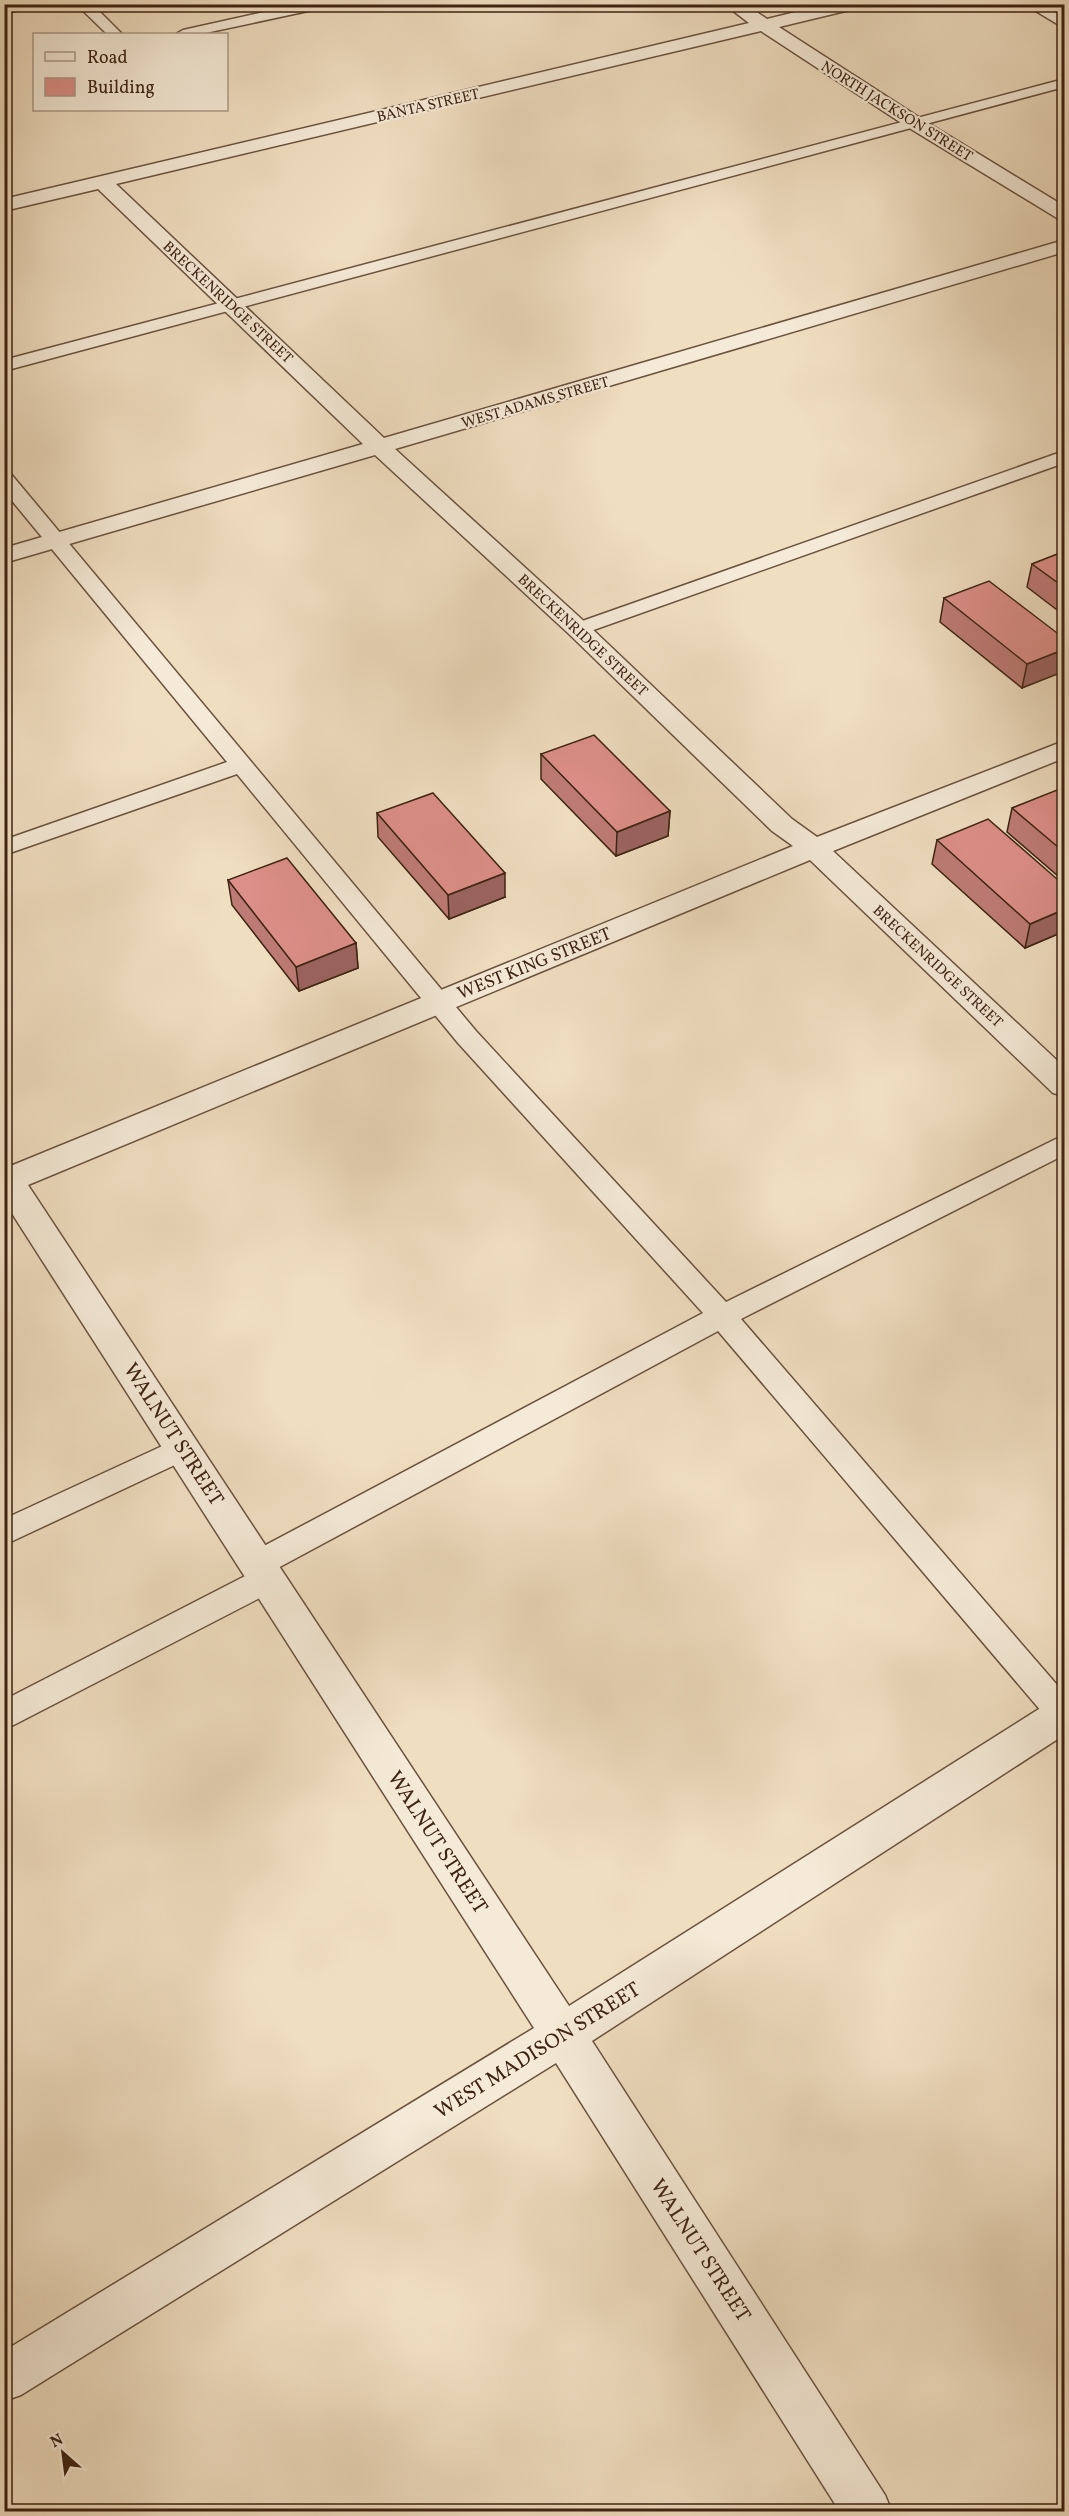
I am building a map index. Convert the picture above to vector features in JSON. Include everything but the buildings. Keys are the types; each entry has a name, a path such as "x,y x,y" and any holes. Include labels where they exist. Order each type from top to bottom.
{"street":[{"path":"4,9 21,4"},
{"name":"NORTH JACKSON STREET","path":"732,4 913,122 1065,214"},
{"name":"BANTA STREET","path":"4,205 852,4"},
{"name":"BRECKENRIDGE STREET","path":"102,182 381,447 578,629 782,825 814,848 1065,1085"},
{"name":"WEST ADAMS STREET","path":"4,556 1065,246"},
{"name":"WEST KING STREET","path":"6,1179 814,848 1065,749"},
{"name":"WALNUT STREET","path":"6,1179 184,1448 868,2511"},
{"name":"WEST MADISON STREET","path":"4,2378 563,2035 1064,1715"}],"lane":[{"path":"83,4 114,33"},
{"path":"188,33 322,4"},
{"path":"1031,4 1065,24"},
{"path":"4,366 1065,83"},
{"path":"578,629 1065,457"},
{"path":"4,478 243,764 438,1003 722,1316 1064,1715"},
{"path":"4,848 243,764"},
{"path":"4,1716 722,1316 1065,1144"},
{"path":"4,1533 184,1448"}]}
